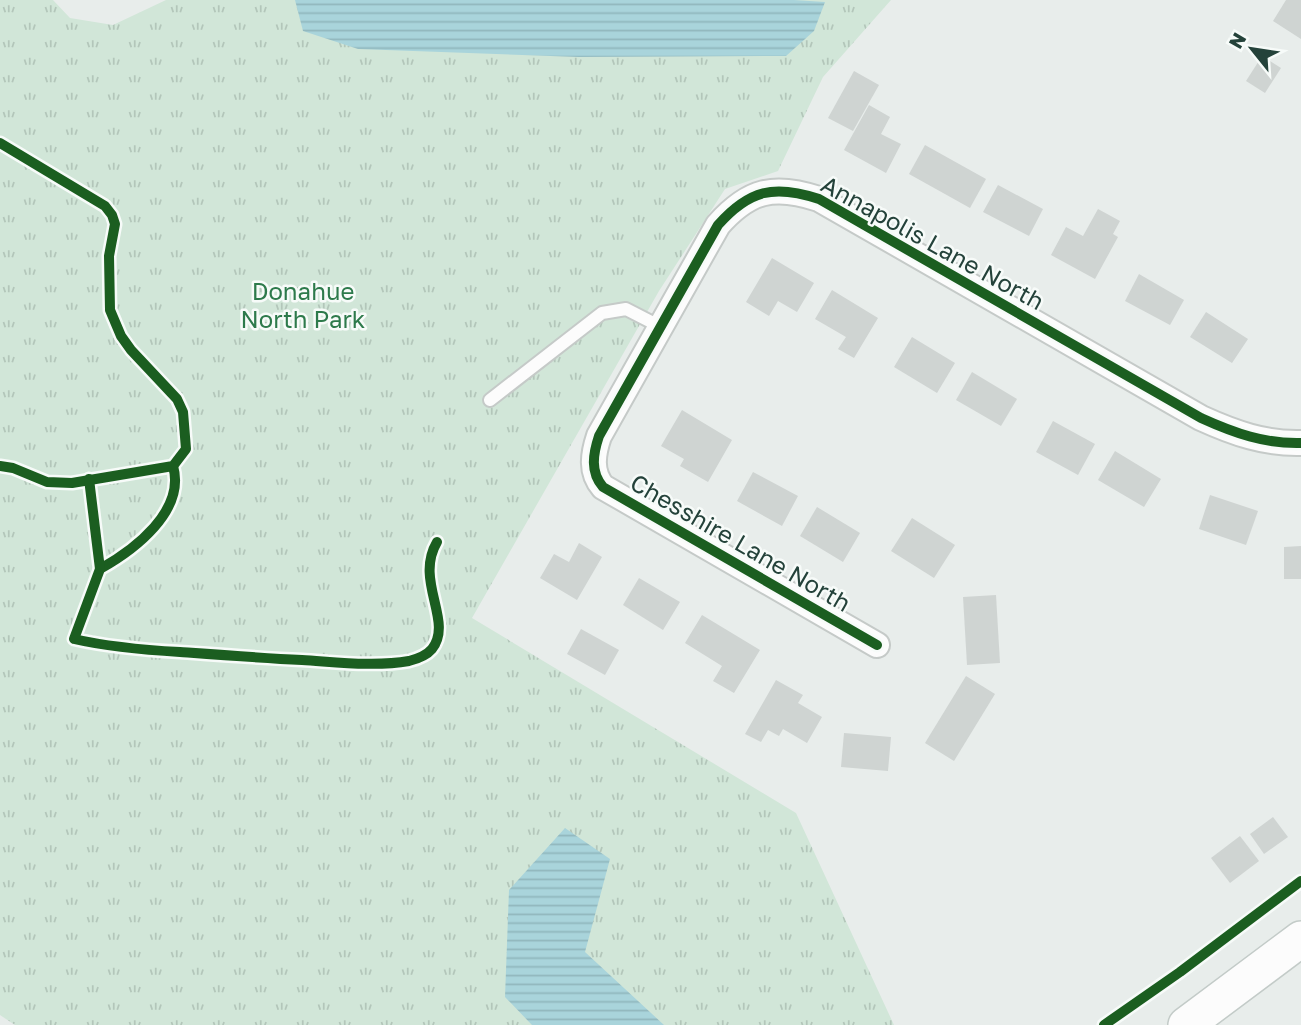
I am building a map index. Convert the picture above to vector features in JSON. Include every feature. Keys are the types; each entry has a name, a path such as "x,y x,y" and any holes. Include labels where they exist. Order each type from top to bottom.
{"main road":[{"path":"1186,1025 1301,939"}],"street":[{"name":"Annapolis Lane North","path":"593,467 599,436 718,225 734,208 753,195 776,191 799,193 819,199 1201,418 1238,435 1280,443 1301,443"},
{"name":"Chesshire Lane North","path":"593,467 596,479 603,487 877,645"}],"lane":[{"path":"490,400 602,313 626,309 661,327"}],"green space":[{"name":"Donahue North Park","path":"0,0 53,0 70,18 113,25 166,0 891,0 823,77 778,171 725,189 659,291 472,618 796,813 894,1025 15,1025 0,1015"}],"water":[{"path":"295,0 825,2 814,31 786,56 579,57 358,49 303,31"},
{"path":"565,828 610,859 585,952 664,1025 532,1025 505,997 509,890"}],"building":[{"path":"1286,0 1301,0 1301,39 1273,21"},
{"path":"1262,56 1281,68 1265,93 1246,81"},
{"path":"854,71 879,85 853,131 828,118"},
{"path":"869,105 890,117 881,134 901,144 886,173 844,150"},
{"path":"925,145 986,179 970,208 909,174"},
{"path":"998,185 1043,209 1029,236 983,212"},
{"path":"1098,209 1120,221 1113,234 1118,237 1095,279 1051,255 1066,227 1083,236"},
{"path":"772,258 814,283 797,312 778,301 769,316 746,302"},
{"path":"1139,274 1184,300 1170,325 1125,301"},
{"path":"832,290 878,318 854,358 838,349 846,337 815,319"},
{"path":"1206,312 1248,339 1232,363 1190,337"},
{"path":"912,337 955,363 937,393 894,367"},
{"path":"972,372 1017,399 1001,426 956,400"},
{"path":"682,410 732,440 708,482 680,466 684,459 661,446"},
{"path":"1053,421 1095,444 1078,475 1036,452"},
{"path":"1115,451 1161,479 1144,507 1098,480"},
{"path":"753,472 798,496 782,526 737,501"},
{"path":"1210,495 1258,511 1246,545 1199,529"},
{"path":"817,507 860,533 843,562 800,536"},
{"path":"912,518 955,545 934,578 891,551"},
{"path":"579,543 602,557 577,600 540,578 554,554 569,562"},
{"path":"1301,546 1301,579 1284,579 1284,547"},
{"path":"639,578 680,602 663,630 623,605"},
{"path":"996,595 1000,663 967,665 963,597"},
{"path":"702,615 760,650 734,693 713,681 722,666 685,643"},
{"path":"581,629 619,650 605,675 567,654"},
{"path":"966,676 995,694 954,761 925,743"},
{"path":"776,680 803,695 798,703 822,717 807,743 783,729 779,736 768,730 761,742 745,734"},
{"path":"844,733 891,737 888,771 841,767"},
{"path":"1273,817 1288,837 1264,854 1250,834"},
{"path":"1240,836 1259,861 1230,883 1211,858"}],"cycle path":[{"path":"0,143 105,206 112,215 115,224 109,256 110,310 121,336 131,350 177,399 183,412 186,449 173,466 72,483 47,482 13,468 0,466"},
{"path":"877,645 603,487 594,469 599,436 718,225 729,213 752,197 775,191 819,199 1201,418 1250,436 1275,442 1301,443"},
{"path":"173,466 175,483 165,513 141,540 100,569 74,639 140,649 342,663 383,664 412,660 430,651 438,638 439,626 430,571 431,557 437,542"},
{"path":"89,479 100,569"},
{"path":"1104,1025 1301,881"}]}
